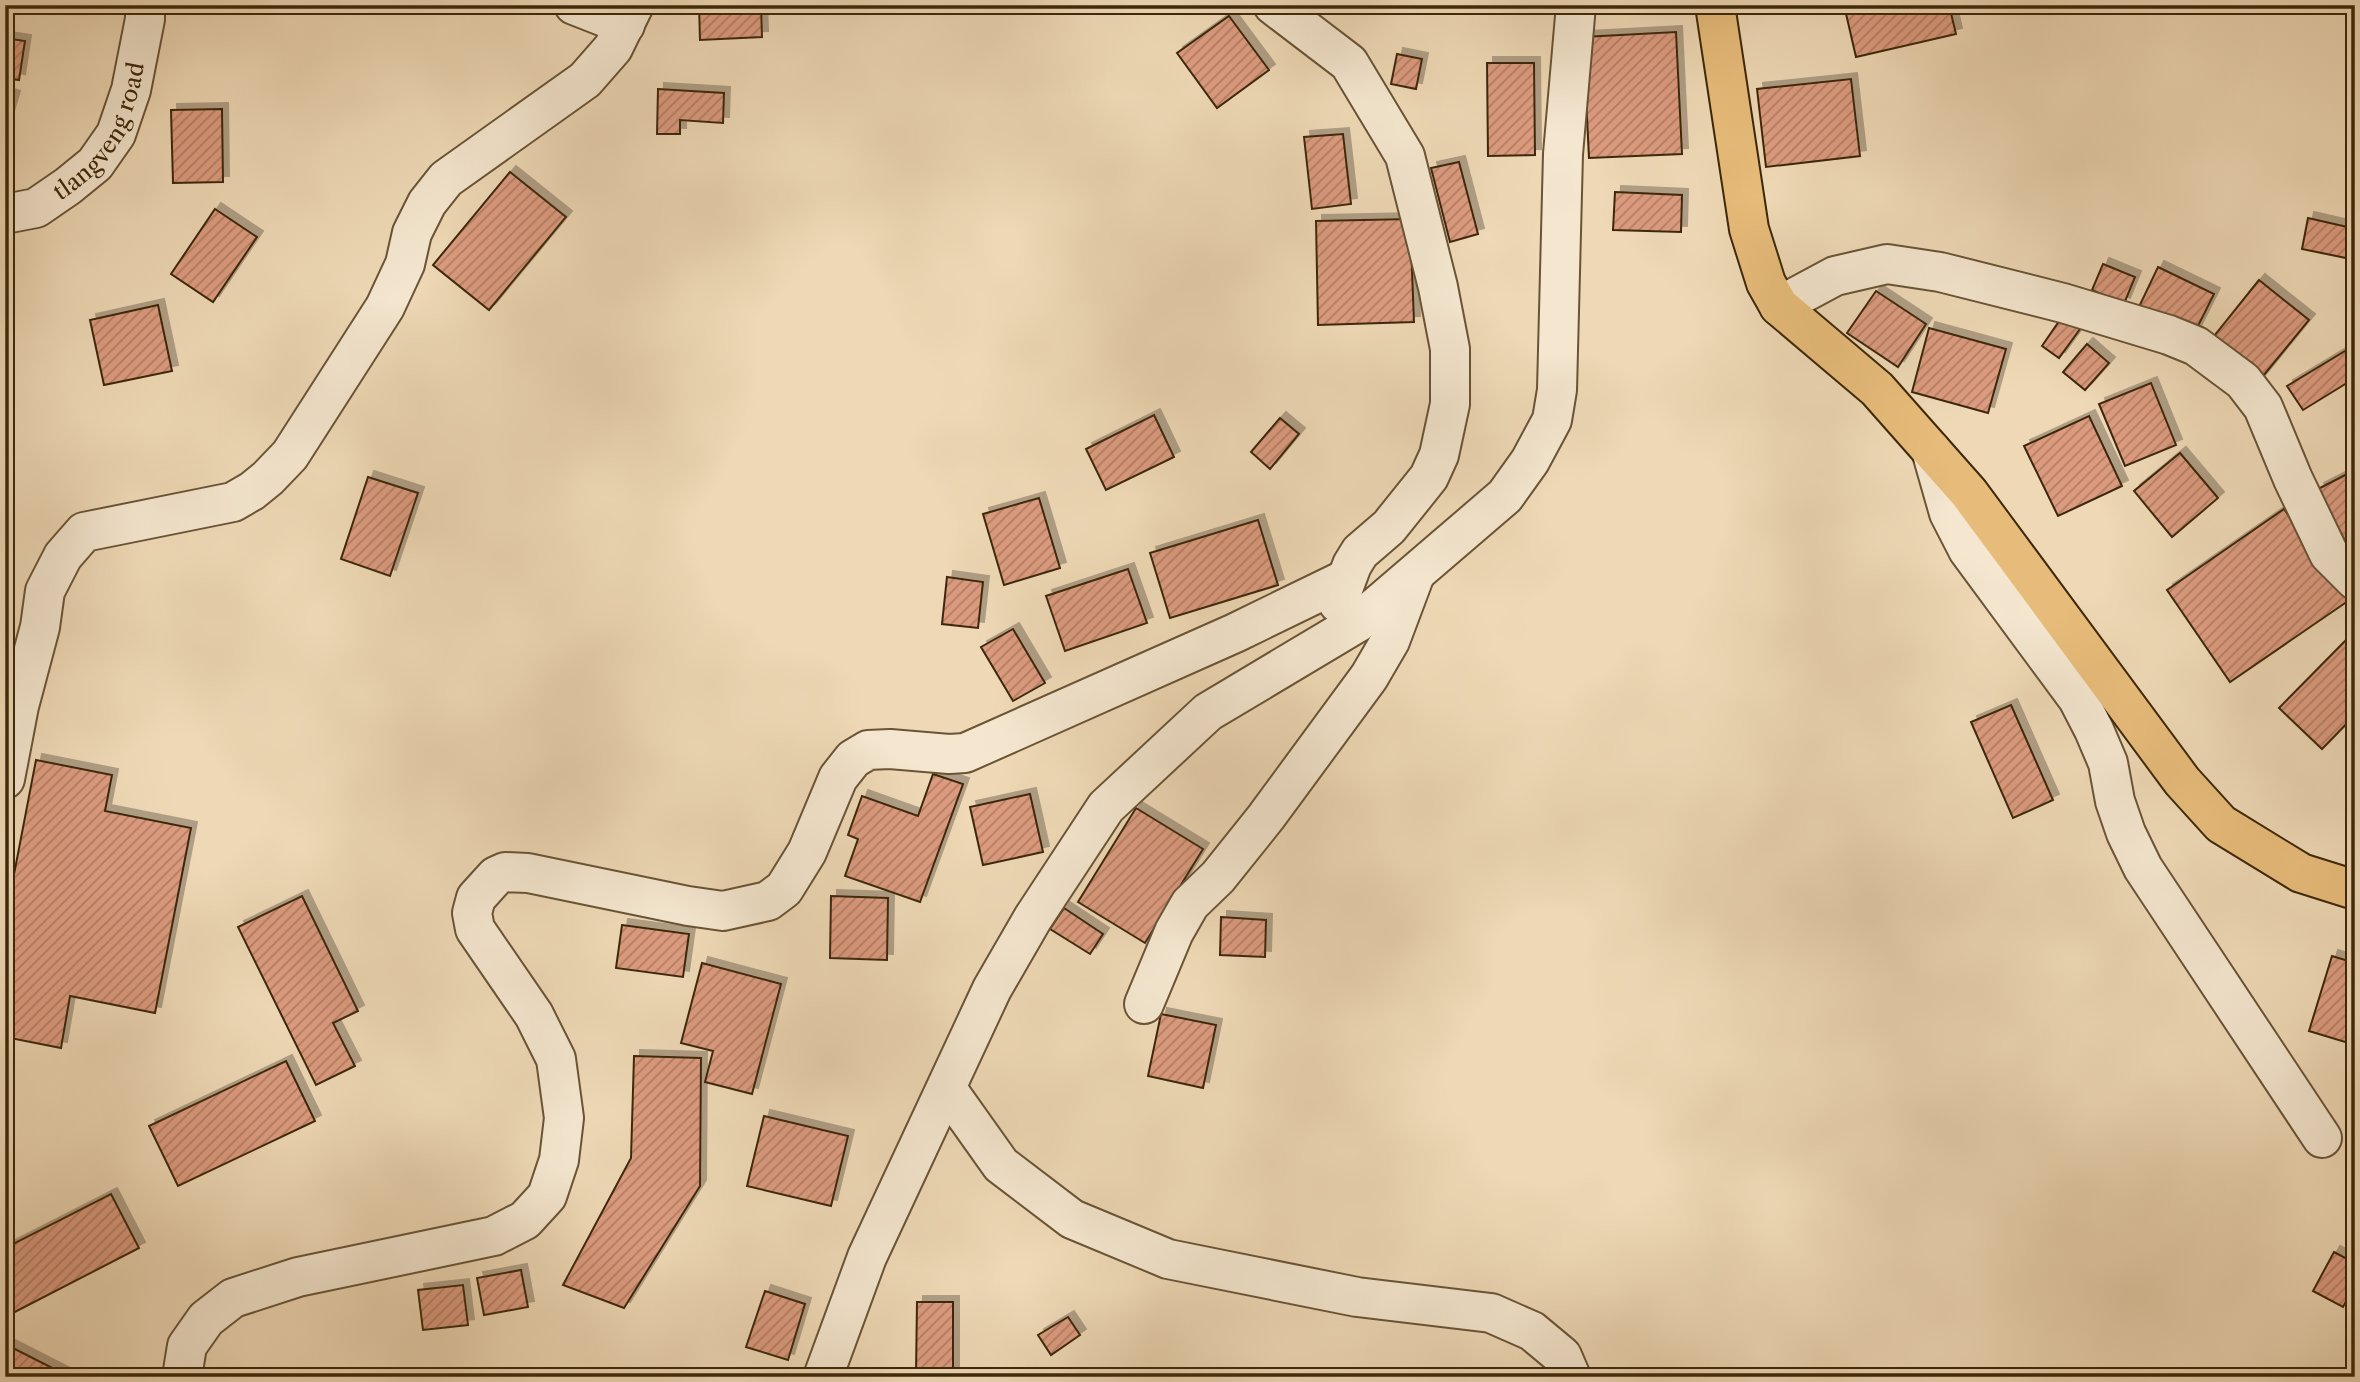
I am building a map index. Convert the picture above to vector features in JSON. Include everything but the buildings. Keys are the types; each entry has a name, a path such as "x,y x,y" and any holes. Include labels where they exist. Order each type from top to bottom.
{"highway":[{"path":"1715,5 1749,229 1766,283 1779,306 1877,389 1969,493 2182,781 2221,824 2301,873 2355,890"}],"street":[{"name":"tlangveng road","path":"5,214 36,208 95,164 116,134 131,90 145,19 145,5"},
{"path":"5,779 19,706 40,627 45,591 63,555 84,532 233,502 268,478 289,455 385,307 405,264 412,233 427,203 446,179 585,80 614,48 629,15 574,5"},
{"path":"1273,5 1349,63 1405,156 1450,349 1450,404 1439,455 1429,477 1389,527 1360,552 1346,579 1326,642"},
{"path":"823,1377 867,1256 992,989 1033,918 1105,807 1208,712 1357,623 1505,496 1530,461 1552,420 1557,390 1563,154 1576,5"},
{"path":"1779,306 1835,276 1887,264 1940,272 2063,303 2169,335 2196,346 2243,381 2263,407 2293,479 2329,554 2355,580"},
{"path":"1931,450 1949,513 1968,550 2078,699 2094,730 2108,764 2115,800 2126,833 2143,868 2322,1138"},
{"path":"1144,1004 1174,932 1190,904 1218,877 1266,817 1369,677 1390,641 1416,572"},
{"path":"182,1377 187,1346 206,1320 233,1298 298,1277 494,1236 525,1220 547,1196 559,1160 564,1118 556,1059 534,1015 475,929 472,913 476,898 496,876 505,872 528,873 723,911 768,901 784,889 807,852 838,778 853,758 868,750 890,749 965,753 1235,633 1346,579"},
{"path":"947,1089 1001,1165 1072,1219 1168,1259 1357,1297 1491,1313 1532,1331 1562,1356 1571,1377"}]}
